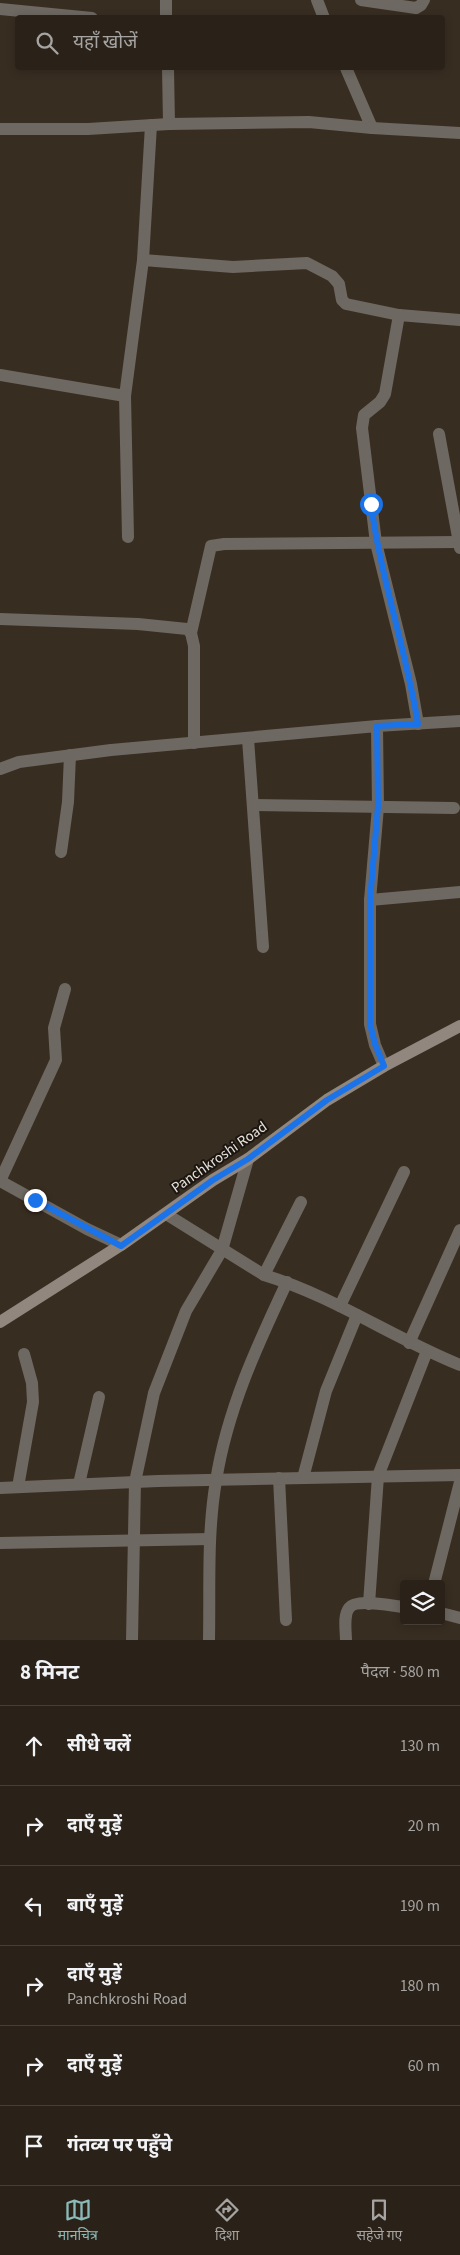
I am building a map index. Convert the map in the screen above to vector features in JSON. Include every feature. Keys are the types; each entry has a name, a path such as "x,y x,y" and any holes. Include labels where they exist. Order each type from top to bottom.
{"street":[{"path":"166,0 166,15"},
{"path":"317,0 323,15"},
{"path":"363,0 416,8 424,0"},
{"path":"0,9 61,15"},
{"path":"168,70 169,124"},
{"path":"347,70 372,128"},
{"path":"0,128 88,129 169,124 309,122 460,133"},
{"path":"128,537 125,396 143,260 151,125"},
{"path":"143,260 233,267 307,263 332,276 339,284 342,300 346,304 399,315 460,320"},
{"path":"399,315 385,394 380,402 364,415 362,421 376,543 411,684 418,724"},
{"path":"0,376 125,396"},
{"path":"194,743 194,646 191,633 211,546 224,544 376,543 459,545 454,491 438,434"},
{"path":"0,619 181,627 191,633"},
{"path":"0,769 19,762 70,755 377,726 460,721"},
{"path":"377,726 378,806 370,900 370,1024 375,1044 384,1066"},
{"path":"248,739 262,947"},
{"path":"61,852 68,802 70,755"},
{"path":"253,805 454,808"},
{"path":"370,900 460,892"},
{"path":"65,989 54,1028 56,1060 0,1181 121,1246"},
{"name":"Panchkroshi Road","path":"0,1322 121,1246 213,1180 248,1159 327,1100 384,1066 460,1026"},
{"path":"132,1640 135,1482 154,1393 186,1311 222,1250 248,1159"},
{"path":"340,1306 404,1172"},
{"path":"264,1275 301,1202"},
{"path":"166,1214 264,1275 287,1282 340,1306 409,1343 460,1365"},
{"path":"409,1343 460,1230"},
{"path":"209,1640 210,1539 216,1480 238,1393 249,1364 287,1282"},
{"path":"303,1478 326,1391 357,1315"},
{"path":"369,1604 378,1476 427,1351"},
{"path":"18,1487 33,1402 32,1383 24,1354"},
{"path":"79,1484 99,1397"},
{"path":"0,1488 135,1482 460,1474"},
{"path":"279,1478 286,1620"},
{"path":"435,1580 454,1527 460,1482"},
{"path":"0,1543 210,1539"},
{"path":"346,1640 346,1614 349,1607 356,1602 400,1607"},
{"path":"445,1614 460,1618"}],"route":[{"path":"35,1200 121,1246 213,1180 248,1159 327,1100 384,1066 375,1044 370,1024 370,900 378,806 377,726 418,724 411,684 376,543 371,504"}]}
